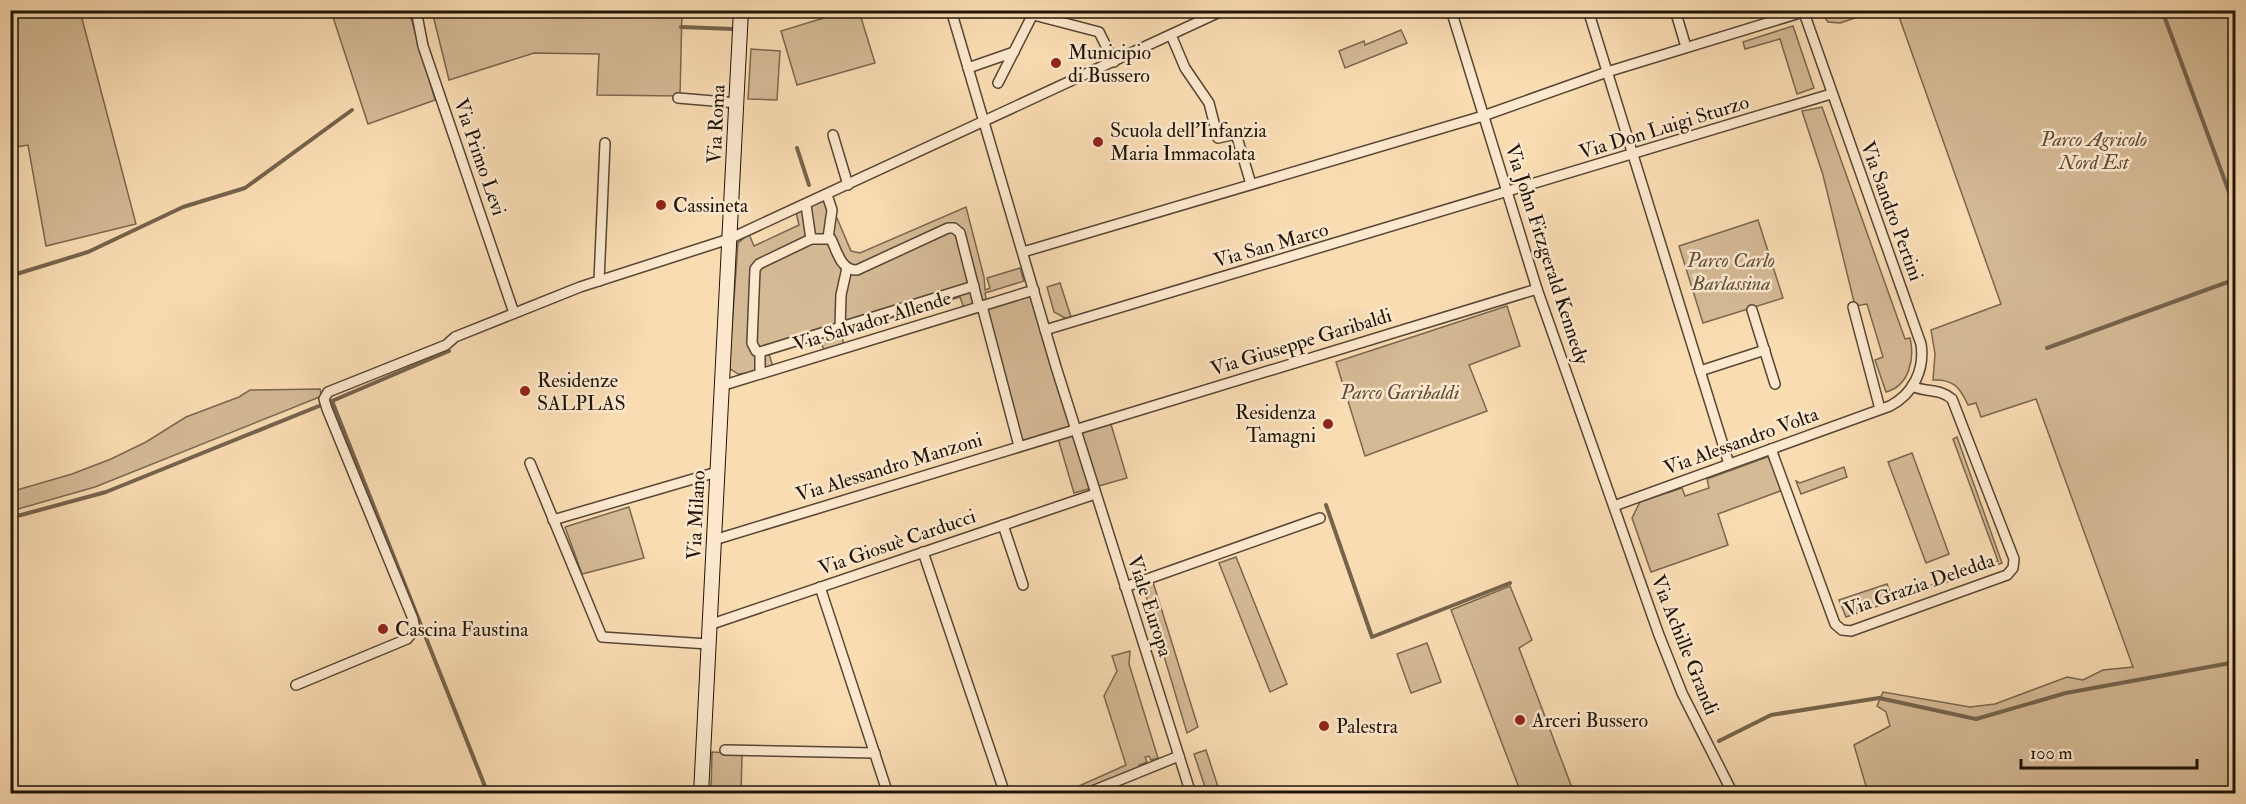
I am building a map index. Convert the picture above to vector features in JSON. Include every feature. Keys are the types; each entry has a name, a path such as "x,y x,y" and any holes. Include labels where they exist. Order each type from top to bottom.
{"street":[{"name":"Via Primo Levi","path":"416,10 423,46 514,313"},
{"name":"Via Roma","path":"729,239 741,10"},
{"name":"Viale Europa","path":"951,10 1075,430 1191,794"},
{"path":"1015,10 1034,13 1099,32 1114,62"},
{"path":"296,685 409,638 415,632 413,619 327,409 326,394 446,345 455,337 514,313 599,281 729,239 1224,10"},
{"name":"Via John Fitzgerald Kennedy","path":"1451,10 1538,289 1614,506"},
{"path":"1588,10 1729,464"},
{"path":"1675,10 1686,47"},
{"path":"1023,252 1483,116 1607,72 1803,11"},
{"name":"Via Sandro Pertini","path":"1803,11 1921,344 1921,366 1912,386"},
{"path":"998,83 1034,13"},
{"path":"1171,35 1185,68 1209,103 1218,138 1236,134 1251,184"},
{"path":"968,68 1014,52"},
{"name":"Via Don Luigi Sturzo","path":"1507,194 1831,94"},
{"path":"678,98 737,103"},
{"path":"833,135 848,185"},
{"path":"599,281 604,143"},
{"name":"Via San Marco","path":"1045,330 1507,194"},
{"path":"827,195 832,210 828,238"},
{"path":"806,205 811,239"},
{"path":"847,268 857,270 951,227 960,233 1019,446"},
{"name":"Via Milano","path":"700,794 729,239"},
{"path":"840,328 842,295 847,268 831,239 811,239 759,264 755,269 752,343 756,351 760,352 828,332 900,310 974,286"},
{"name":"Via Giuseppe Garibaldi","path":"1075,430 1538,289"},
{"name":"Via Salvador Allende","path":"721,386 1034,290"},
{"path":"1852,307 1880,409 1900,400 1912,386"},
{"path":"900,310 906,329"},
{"path":"1752,310 1775,384"},
{"path":"828,332 834,351"},
{"path":"1700,371 1765,350"},
{"path":"760,352 760,374"},
{"name":"Via Grazia Deledda","path":"1771,449 1835,624 1842,630 1851,631 2007,575 2013,568 2014,557 1952,399 1941,391 1923,391 1912,386"},
{"name":"Via Alessandro Volta","path":"1614,506 1880,409"},
{"name":"Via Alessandro Manzoni","path":"714,540 1075,430"},
{"path":"530,463 602,637 708,644"},
{"path":"553,520 717,472"},
{"name":"Via Giosuè Carducci","path":"710,625 1095,494"},
{"name":"Via Achille Grandi","path":"1614,506 1671,668 1706,743 1734,794"},
{"path":"1125,587 1320,518"},
{"path":"1003,525 1023,585"},
{"path":"923,552 1005,794"},
{"path":"820,587 888,794"},
{"path":"724,750 874,753"},
{"path":"1085,794 1110,781 1179,756"}],"green space":[{"path":"11,10 80,11 136,224 46,246 28,145 11,148"},
{"path":"603,10 605,17 616,11 682,11 680,96 597,95 599,54 534,53 449,80 432,11"},
{"path":"850,10 859,11 875,63 797,85 781,31"},
{"path":"1823,10 1876,11 1840,23 1828,22 1823,15"},
{"path":"331,11 409,11 435,100 368,124"},
{"name":"Parco Agricolo Nord Est","path":"1897,11 2235,11 2235,793 1868,793 1854,745 1890,726 1886,712 1877,706 1883,692 1970,707 1995,704 2067,677 2083,680 2103,670 2133,667 2036,399 1981,417 1976,403 1968,405 1955,385 1946,381 1933,380 1935,354 1931,330 2001,304"},
{"path":"1793,26 1814,88 1797,94 1780,39 1745,49 1743,42"},
{"path":"1401,30 1407,43 1345,68 1339,51 1364,41 1365,45"},
{"path":"751,49 780,51 777,100 748,99"},
{"path":"1822,107 1905,339 1910,338 1911,363 1905,378 1894,389 1886,392 1875,360 1883,357 1867,304 1855,306 1823,175 1802,111"},
{"path":"828,197 851,251 860,253 966,207 984,277 985,290 990,288 987,278 1020,268 1024,281 985,293 987,304 965,311 960,297 841,333 845,348 825,354 820,338 769,354 774,370 738,374 729,368 738,243 749,234 754,246 799,225 796,212"},
{"name":"Parco Carlo Barlassina","path":"1758,220 1783,298 1703,323 1679,246"},
{"path":"1060,283 1071,317 1065,318 1054,312 1047,287"},
{"path":"1032,292 1076,430 1110,421 1127,478 1074,493 1057,435 1020,444 983,307"},
{"name":"Parco Garibaldi","path":"1507,306 1520,346 1469,365 1487,411 1365,456 1336,362"},
{"path":"320,389 322,396 95,487 11,511 10,492 72,474 111,459 146,442 186,417 239,397 250,390"},
{"path":"1957,437 2002,563 1846,617 1839,600 1887,584 1893,599 1998,561 1953,439"},
{"path":"1912,453 1949,554 1926,563 1888,462"},
{"path":"1770,456 1783,490 1718,514 1728,545 1651,572 1632,518 1640,502 1682,488 1685,496 1709,488 1707,479"},
{"path":"1844,467 1847,477 1801,494 1796,481 1800,483"},
{"path":"629,507 644,558 582,574 565,527"},
{"path":"1236,557 1287,684 1270,692 1219,563"},
{"path":"1153,582 1198,727 1187,733 1144,589"},
{"name":"Arceri Bussero","path":"1510,586 1532,640 1519,648 1574,793 1521,793 1451,610"},
{"path":"1427,643 1441,682 1411,693 1397,654"},
{"path":"1130,651 1129,664 1158,758 1151,760 1149,756 1145,757 1147,762 1139,765 1140,768 1074,793 1061,794 1126,765 1104,696 1117,671 1112,656"},
{"path":"1206,750 1220,793 1207,793 1194,754"},
{"path":"712,752 742,754 741,793 711,794"}],"waterway":[{"path":"2162,10 2236,211"},
{"path":"681,27 733,29"},
{"path":"10,276 88,252 183,207 245,188 352,110"},
{"path":"797,148 809,185"},
{"path":"2047,348 2236,279"},
{"path":"449,351 332,401 488,794"},
{"path":"10,518 106,492 319,406"},
{"path":"1326,505 1372,637 1510,583"},
{"path":"1719,741 1771,715 1879,698 1976,719 2066,693 2236,662"}],"place":[{"name":"Municipio di Bussero","path":"1056,63"},
{"name":"Scuola dell'Infanzia Maria Immacolata","path":"1098,142"},
{"name":"Cassineta","path":"661,205"},
{"name":"Residenze SALPLAS","path":"525,391"},
{"name":"Residenza Tamagni","path":"1328,424"},
{"name":"Cascina Faustina","path":"383,629"},
{"name":"Arceri Bussero","path":"1520,720"},
{"name":"Palestra","path":"1324,726"}]}
